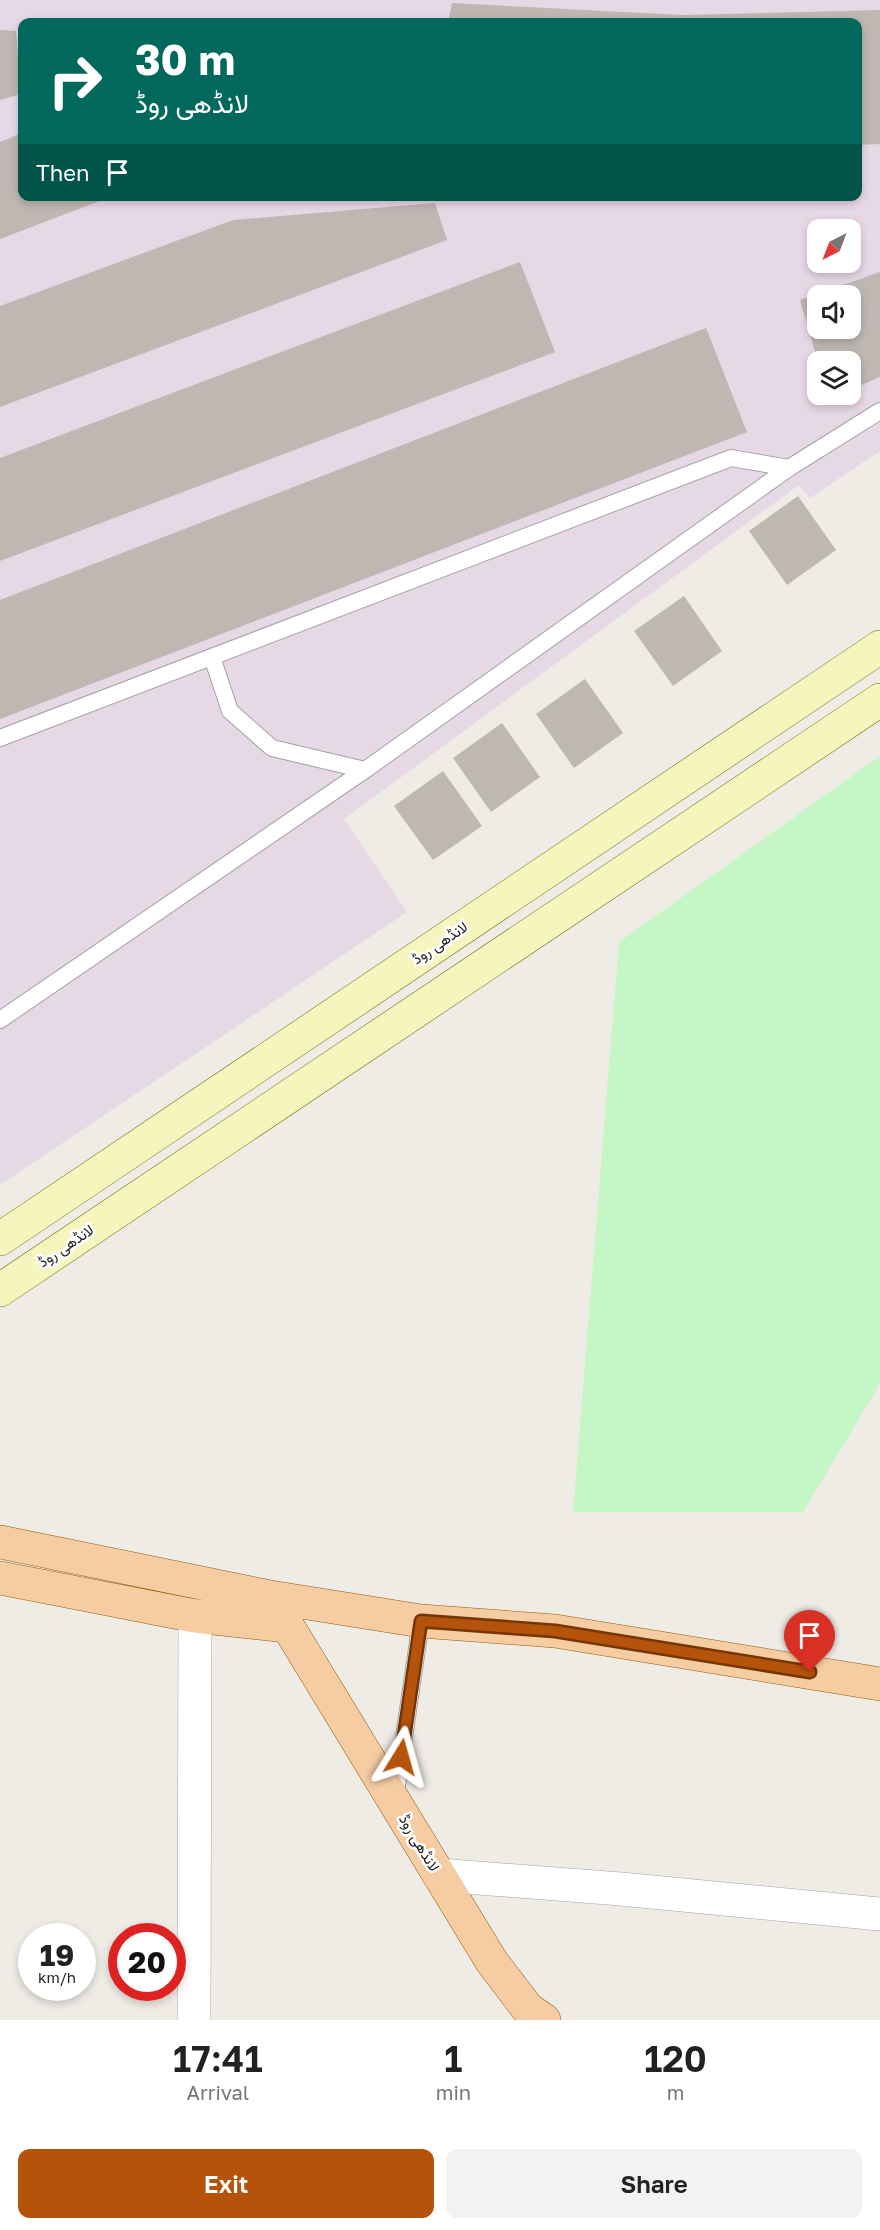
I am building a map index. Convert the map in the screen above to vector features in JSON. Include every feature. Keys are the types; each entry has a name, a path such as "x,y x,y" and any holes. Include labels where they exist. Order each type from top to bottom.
{"main road":[{"name":"لانڈھی روڈ","path":"0,1239 880,647"},
{"name":"لانڈھی روڈ","path":"0,1290 880,700"},
{"path":"567,857 561,876 566,888 578,895 591,894"},
{"path":"514,894 529,898 535,904 540,912 540,928"},
{"path":"0,1542 270,1597 421,1621 555,1631 880,1684"},
{"path":"0,1578 195,1616 287,1626"},
{"name":"لانڈھی روڈ","path":"270,1597 492,1962 528,2009 544,2020"}],"street":[{"path":"194,2020 195,1616"},
{"path":"439,1875 621,1889 880,1914"}],"lane":[{"path":"0,1020 365,770 789,468 880,411"},
{"path":"0,738 731,458 789,468"},
{"path":"213,657 230,711 272,748 365,770"},
{"path":"395,1803 421,1621"}],"shaded area":[{"path":"0,0 880,0 880,451 810,498 799,485 344,819 407,912 0,1185"}],"green space":[{"path":"880,756 880,1383 803,1512 573,1512 619,942"}],"building":[{"path":"452,3 683,15 880,10 880,144 862,145 862,18 449,18"},
{"path":"0,30 16,31 18,95 0,100"},
{"path":"18,135 18,201 100,201 0,239 0,142"},
{"path":"435,203 447,240 0,407 0,306 233,220"},
{"path":"520,262 555,352 0,561 0,458"},
{"path":"880,272 880,377 861,385 861,351 815,351 811,339 861,339 861,285 843,285"},
{"path":"807,298 807,324 800,300"},
{"path":"706,328 747,432 0,719 0,600"},
{"path":"798,496 836,550 787,585 749,531"},
{"path":"684,596 722,651 673,686 634,631"},
{"path":"585,679 623,733 574,768 536,714"},
{"path":"502,723 540,777 491,812 453,758"},
{"path":"443,771 482,826 433,860 394,806"}],"route":[{"path":"401,1757 421,1621 555,1631 810,1672"}]}
